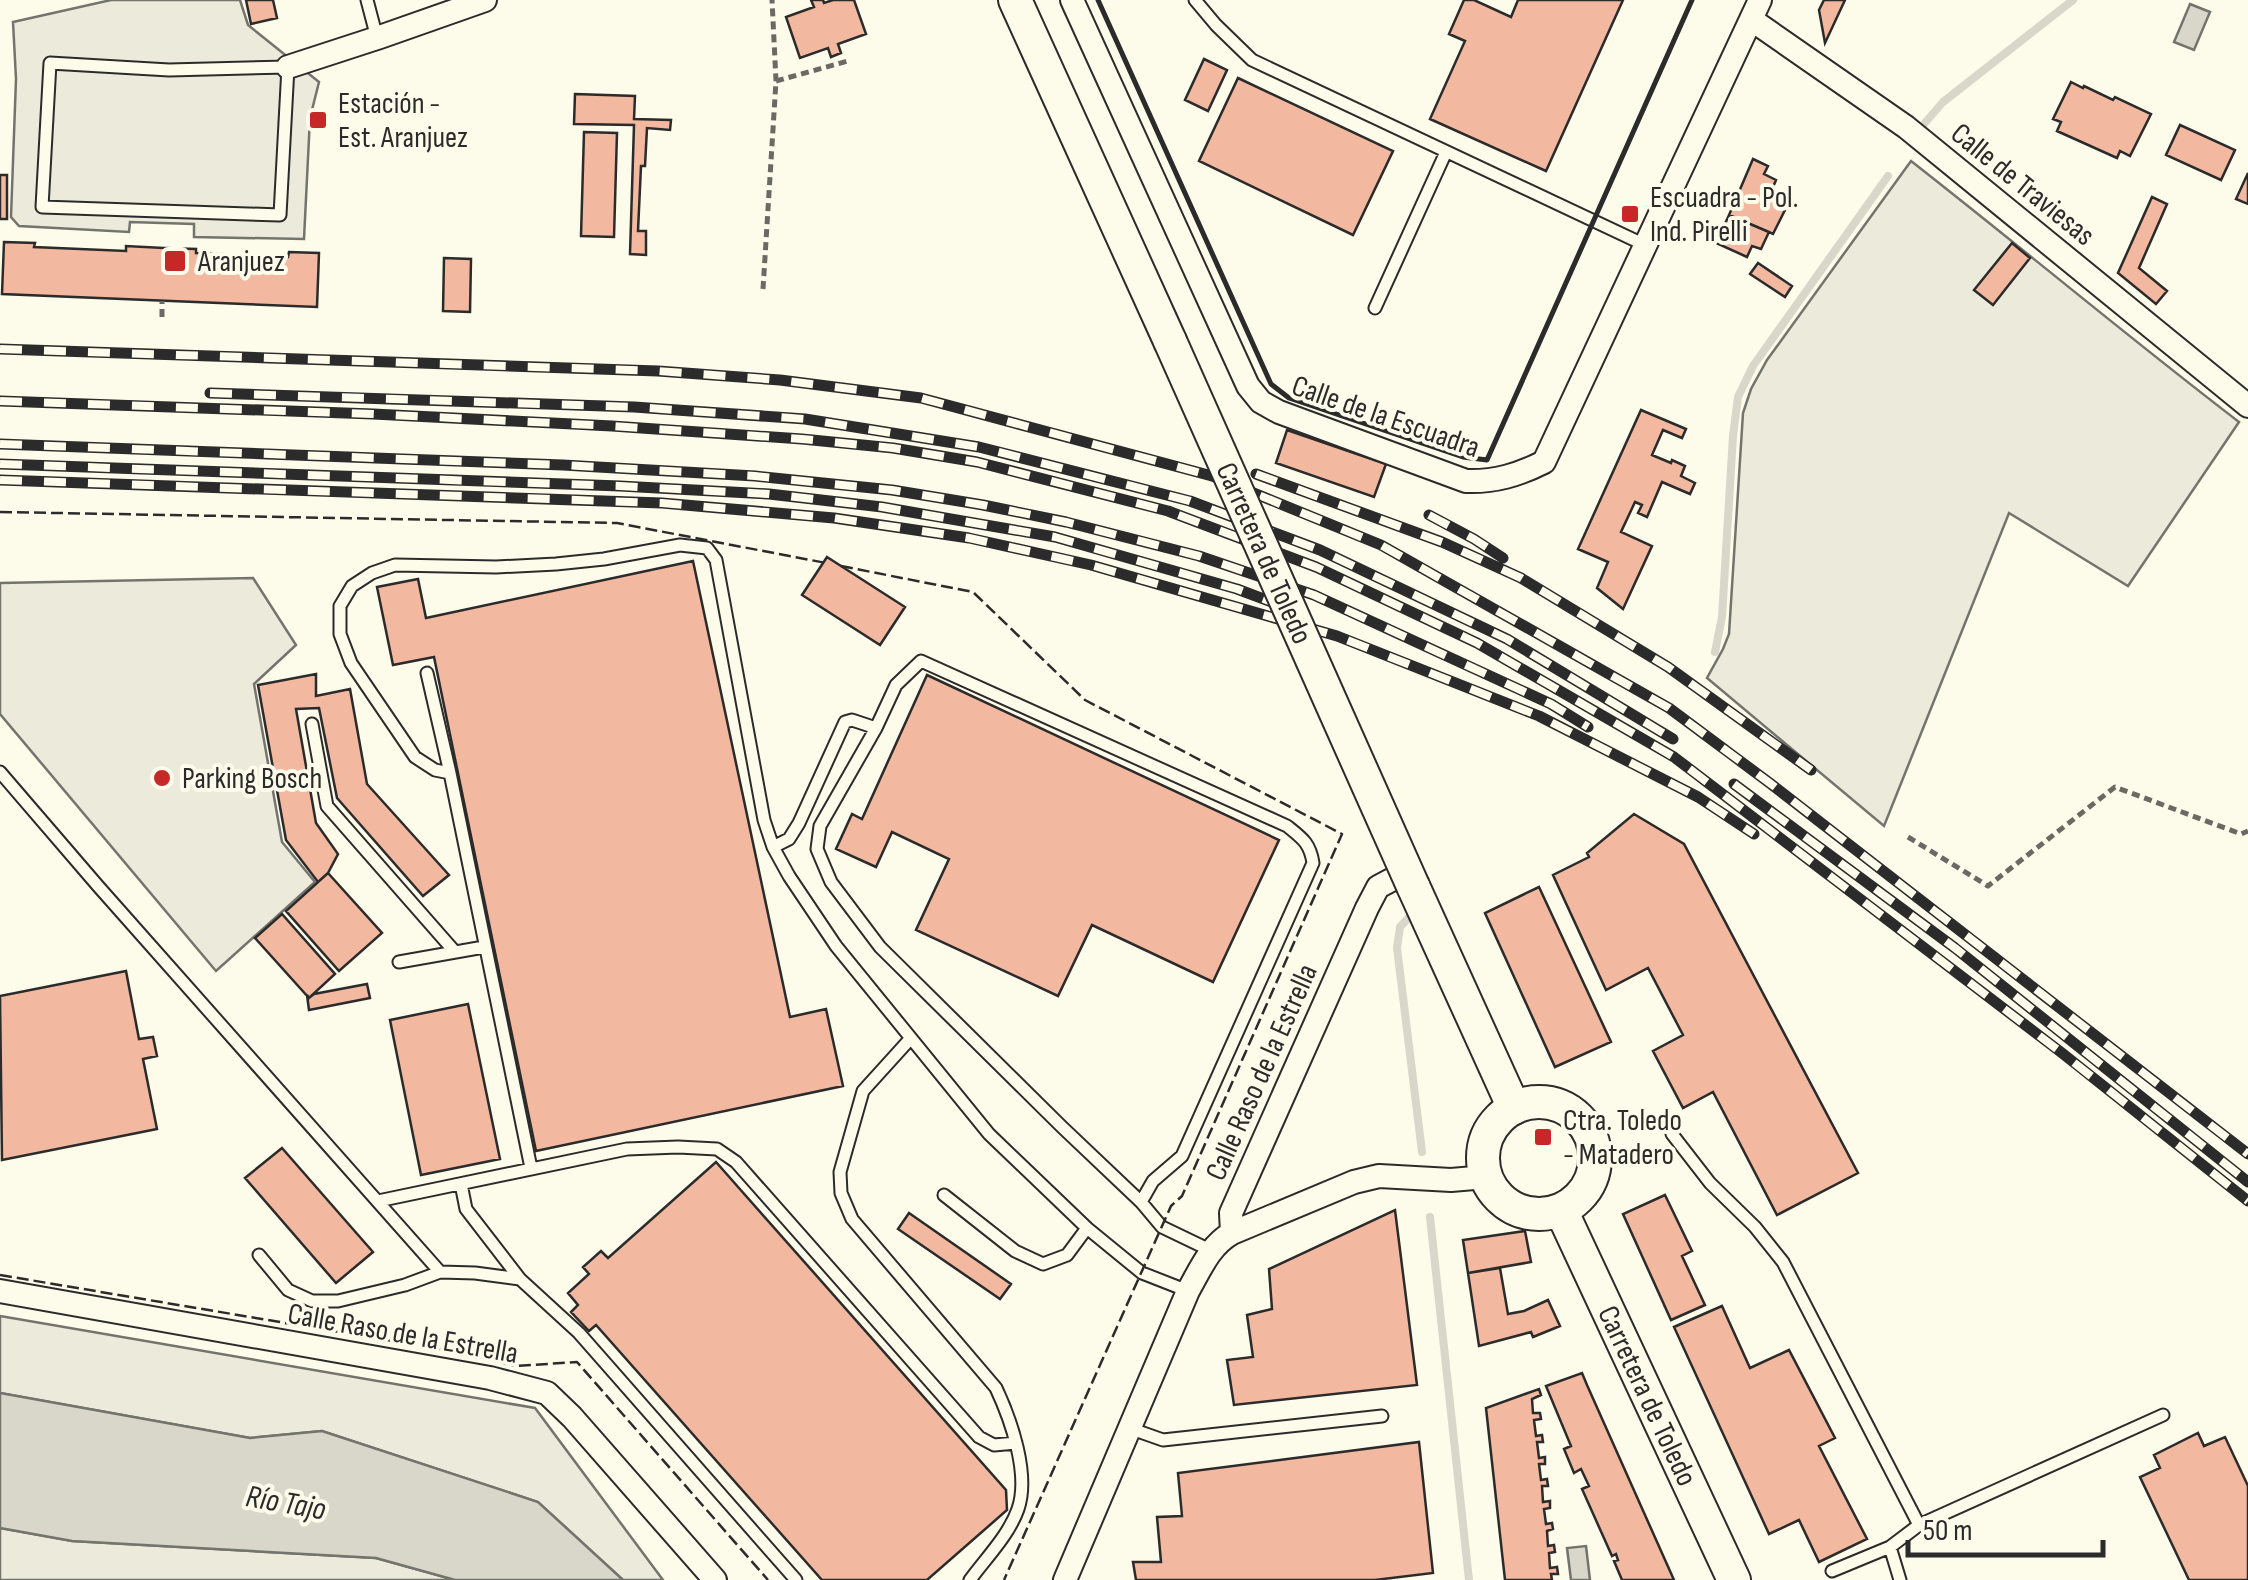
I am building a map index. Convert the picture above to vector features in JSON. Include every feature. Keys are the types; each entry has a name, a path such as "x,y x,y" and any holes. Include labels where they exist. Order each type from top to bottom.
{"street":[{"path":"288,66 485,0"},
{"name":"Carretera de Toledo","path":"1015,0 1514,1108"},
{"name":"Calle de la Escuadra","path":"1072,0 1248,386 1260,402 1466,481 1488,482 1544,462 1756,10"},
{"name":"Calle de Traviesas","path":"1756,10 2237,386 2248,406"},
{"name":"Calle Raso de la Estrella","path":"1232,1233 1231,1213 1378,887 1410,878"},
{"path":"1536,1102 1558,1104 1577,1116 1590,1134 1595,1156 1592,1178 1580,1198 1561,1210 1538,1214 1516,1210 1498,1196 1486,1176 1483,1157 1487,1137 1498,1120 1514,1108 1536,1102"},
{"path":"1065,1580 1188,1292 1220,1240 1354,1182 1379,1176 1450,1180 1486,1176"},
{"name":"Carretera de Toledo","path":"1561,1210 1734,1580"},
{"name":"Calle Raso de la Estrella","path":"0,1291 490,1378 547,1393 715,1580"}],"lane":[{"path":"367,0 377,38"},
{"path":"1195,0 1252,60 1645,245"},
{"path":"50,63 170,70 288,66 280,215 42,207 50,63"},
{"path":"1375,308 1446,152"},
{"path":"450,773 436,770 415,757 351,663 340,634 340,606 352,586 372,572 395,566 556,564 680,544 707,548 716,560 764,820 773,847 790,876 836,946 988,1134 1142,1273 1188,1292"},
{"path":"1141,1202 1153,1181 1182,1156 1313,863 1311,850 1287,826 921,661 896,685 820,826 817,849 832,882 880,947 1162,1227 1212,1250"},
{"path":"427,672 532,1168"},
{"path":"773,847 790,838 800,823 845,722 852,720 876,728"},
{"path":"312,724 327,806 456,952"},
{"path":"0,772 440,1272"},
{"path":"398,962 484,947"},
{"path":"911,1038 863,1091 840,1172 841,1193 852,1219 996,1388 1009,1416 1021,1478 1018,1508 970,1580"},
{"path":"1672,1134 1710,1183 1755,1227 1782,1262 1919,1525"},
{"path":"378,1200 627,1149 716,1149 736,1162 979,1438 994,1445 1016,1443"},
{"path":"461,1184 466,1209 520,1279 579,1333 796,1580"},
{"path":"944,1195 1015,1250 1043,1264 1067,1255 1088,1228"},
{"path":"259,1255 288,1290 312,1301 338,1301 406,1285 440,1272 520,1279"},
{"path":"1832,1571 1890,1547 1919,1525 2163,1415"},
{"path":"1129,1428 1163,1440 1382,1416"},
{"path":"1890,1547 1900,1580"}],"path":[{"path":"762,289 776,80 772,0"},
{"path":"776,80 848,60"},
{"path":"162,301 162,317"},
{"path":"1908,837 1988,886 2115,787 2241,834 2248,831"}],"shaded area":[{"path":"111,0 240,0 248,25 319,82 310,118 304,239 194,237 194,224 130,222 129,232 19,226 11,217 16,79 13,22"},
{"path":"1911,161 2239,422 2128,586 2009,513 1884,826 1707,678 1729,634 1743,413 1751,389 1767,360"},
{"name":"Parking Bosch","path":"253,578 296,645 254,684 282,842 315,882 216,971 0,714 0,583"},
{"path":"0,1316 535,1408 663,1580 623,1580 538,1502 322,1431 250,1438 0,1393"},
{"path":"0,1528 72,1541 376,1558 455,1580 0,1580"}],"water":[{"path":"2190,4 2210,12 2194,50 2174,42"},
{"name":"Río Tajo","path":"0,1393 250,1438 322,1431 538,1502 623,1580 455,1580 376,1558 72,1541 0,1528"},
{"path":"1586,1546 1590,1580 1571,1580 1567,1548"}],"building":[{"path":"246,0 273,0 277,18 251,24"},
{"path":"811,0 854,0 866,34 838,44 841,53 831,57 828,48 800,58 786,17 814,7"},
{"path":"1464,0 1474,0 1511,17 1518,0 1623,0 1546,171 1430,119 1465,41 1449,34"},
{"path":"1824,0 1845,0 1825,43 1819,10"},
{"path":"1204,59 1227,70 1208,111 1185,100"},
{"path":"1238,78 1393,151 1353,235 1199,161"},
{"path":"2071,82 2151,114 2130,156 2120,151 2117,158 2057,131 2061,122 2053,119"},
{"path":"575,94 635,96 634,119 671,120 670,130 647,128 638,231 646,231 646,255 630,254 634,125 574,124"},
{"path":"2180,125 2235,150 2221,180 2166,155"},
{"path":"584,132 617,133 614,237 581,236"},
{"path":"1753,159 1768,166 1764,174 1776,180 1768,199 1786,208 1773,234 1729,215"},
{"path":"2248,173 2248,204 2236,199"},
{"path":"0,175 7,175 7,219 0,219"},
{"path":"2152,197 2167,204 2139,268 2167,291 2156,304 2118,273"},
{"path":"1729,215 1769,232 1761,249 1752,246 1747,257 1716,243"},
{"path":"4,242 35,243 34,247 126,251 126,246 288,257 289,252 319,253 317,307 2,294"},
{"path":"2012,243 2030,258 1993,305 1974,290"},
{"path":"444,258 471,259 470,312 443,311"},
{"path":"1758,263 1792,286 1785,297 1750,274"},
{"path":"1641,410 1686,429 1682,438 1663,430 1652,455 1685,466 1681,476 1695,483 1690,494 1662,482 1647,517 1638,513 1642,505 1635,502 1621,532 1652,546 1623,609 1597,588 1608,562 1578,549"},
{"path":"1287,430 1386,464 1374,497 1276,463"},
{"path":"827,557 905,607 880,645 802,595"},
{"path":"693,561 790,1017 826,1009 843,1086 536,1151 434,657 393,665 377,587 418,579 426,618"},
{"path":"316,674 316,696 350,689 367,784 449,875 423,896 337,798 319,708 296,709 316,823 338,854 318,882 286,840 258,685"},
{"path":"927,675 1279,840 1213,982 1092,925 1058,996 916,930 949,859 892,832 876,867 836,849 852,814 862,819"},
{"path":"1634,814 1684,844 1858,1173 1777,1215 1713,1092 1683,1108 1653,1051 1683,1035 1648,968 1606,990 1553,875 1589,857 1587,853"},
{"path":"328,873 382,933 339,971 286,911"},
{"path":"1539,887 1611,1042 1555,1067 1485,913"},
{"path":"282,914 335,974 309,998 255,938"},
{"path":"126,971 139,1039 153,1037 157,1056 143,1059 157,1129 2,1160 0,996"},
{"path":"367,984 370,998 309,1010 307,995 309,998"},
{"path":"468,1004 500,1159 421,1175 390,1020"},
{"path":"282,1148 373,1252 336,1283 245,1178"},
{"path":"716,1162 1006,1490 1007,1510 927,1580 822,1580 596,1325 589,1331 571,1312 578,1305 568,1293 589,1274 583,1267 601,1251 608,1258"},
{"path":"1665,1195 1692,1251 1682,1256 1705,1305 1671,1320 1623,1214"},
{"path":"1395,1210 1417,1385 1234,1405 1227,1360 1253,1357 1247,1315 1272,1309 1269,1269"},
{"path":"909,1213 1011,1284 1000,1299 898,1229"},
{"path":"1525,1231 1531,1262 1468,1273 1463,1240"},
{"path":"1500,1268 1508,1314 1548,1300 1560,1326 1533,1337 1531,1332 1479,1346 1468,1273"},
{"path":"1722,1306 1750,1368 1789,1350 1835,1438 1819,1446 1867,1539 1819,1562 1799,1520 1769,1534 1674,1327"},
{"path":"1582,1373 1674,1580 1622,1580 1614,1561 1618,1560 1616,1554 1612,1556 1582,1489 1589,1486 1581,1469 1574,1473 1564,1449 1571,1446 1546,1386"},
{"path":"1539,1389 1541,1395 1532,1399 1533,1413 1540,1413 1541,1419 1534,1420 1536,1436 1542,1435 1543,1442 1537,1442 1539,1458 1545,1457 1545,1464 1539,1464 1541,1480 1547,1479 1548,1486 1542,1486 1543,1502 1550,1501 1550,1508 1544,1509 1546,1524 1552,1523 1553,1529 1547,1531 1548,1546 1554,1545 1555,1552 1549,1553 1550,1568 1557,1567 1558,1574 1551,1574 1552,1580 1505,1580 1486,1408"},
{"path":"2198,1433 2204,1446 2225,1437 2248,1486 2248,1580 2189,1580 2140,1477 2160,1468 2154,1455"},
{"path":"1419,1442 1433,1573 1375,1580 1136,1580 1133,1562 1161,1562 1157,1517 1182,1516 1178,1473"}],"waterway":[{"path":"1924,124 1943,102 2073,0"},
{"path":"1715,652 1722,617 1738,397 1753,366 1888,176"},
{"path":"1412,914 1400,927 1397,948 1422,1152"},
{"path":"1430,1217 1469,1580"}],"railway":[{"path":"0,349 658,371 780,380 921,398 1212,476 1381,545 1669,708 2248,1154"},
{"path":"210,393 634,407 805,419 979,447 1190,501 1320,550 1507,639 1673,739"},
{"path":"0,401 373,414 802,439 977,462 1168,511 1316,567 1477,643 1674,757 2062,1053 2248,1201"},
{"path":"0,444 755,476 892,490 983,505 1199,556 1314,595 1551,704 1588,727"},
{"path":"0,464 769,494 882,507 1055,537 1237,589 1296,611"},
{"path":"1256,474 1442,542 1521,578 1668,667 1811,770"},
{"path":"0,480 662,503 834,518 969,538 1091,565 1337,636 1539,716 1698,797 1754,834"},
{"path":"1429,515 1503,558"},
{"path":"1734,784 1955,948 2248,1182"}],"fence":[{"path":"0,512 617,523 826,563"},
{"path":"841,566 973,592 1085,700 1342,834 1182,1196 1171,1206 1004,1580"},
{"path":"0,1275 458,1352 516,1366 577,1362 768,1580"}],"wall":[{"path":"1098,0 1271,384 1289,398 1463,457 1487,460 1692,0"}],"place":[{"name":"Estación - Est. Aranjuez","path":"318,120"},
{"name":"Escuadra - Pol. Ind. Pirelli","path":"1630,214"},
{"name":"Aranjuez","path":"175,261"},
{"name":"Parking Bosch","path":"162,778"},
{"name":"Ctra. Toledo - Matadero","path":"1543,1137"}]}
